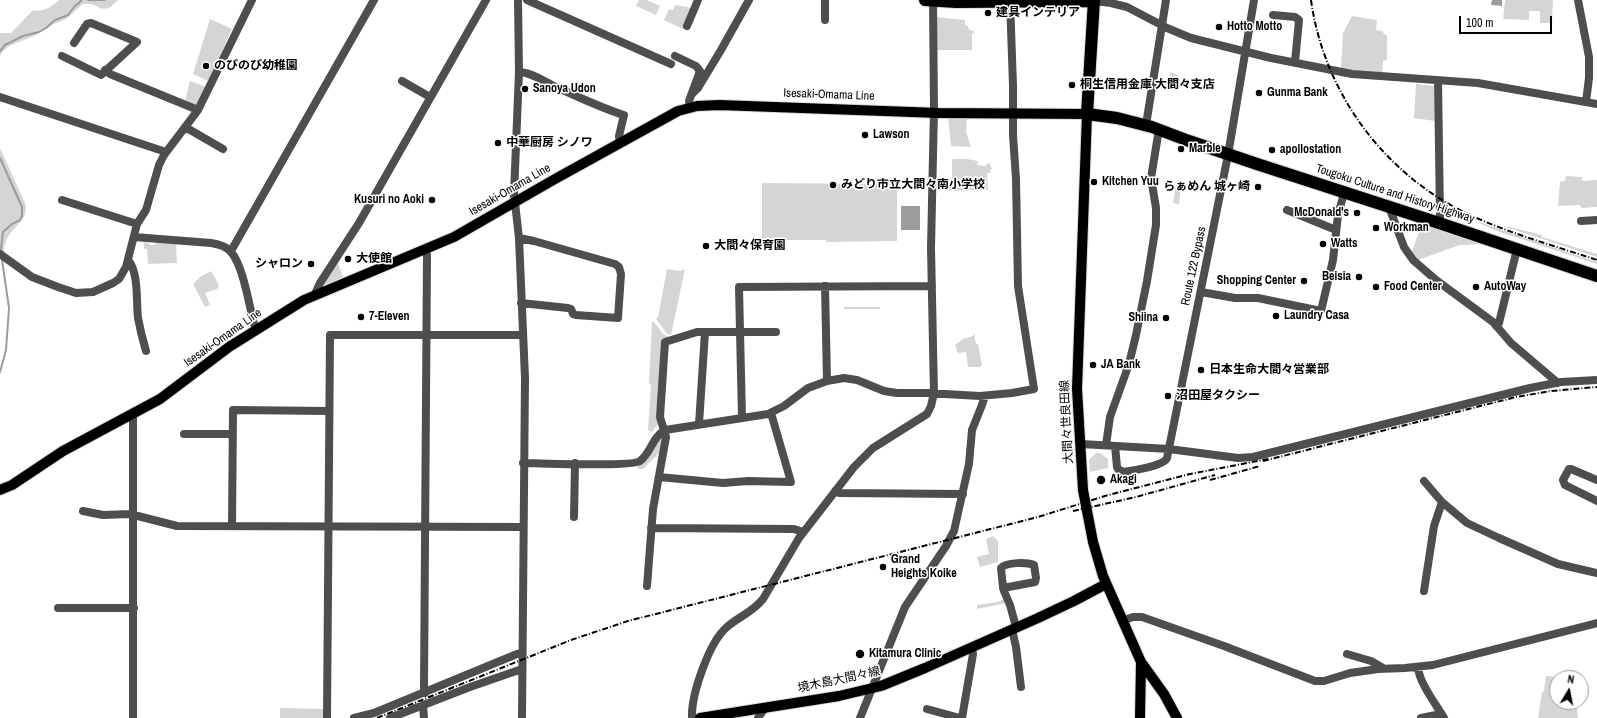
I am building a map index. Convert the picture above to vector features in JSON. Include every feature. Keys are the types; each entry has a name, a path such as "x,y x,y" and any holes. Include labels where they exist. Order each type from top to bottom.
{"highway":[{"path":"930,0 1094,1 1087,114"},
{"name":"Tougoku Culture and History Highway","path":"1087,114 1117,118 1159,129 1228,155 1597,276"}],"main road":[{"name":"Isesaki-Omama Line","path":"0,490 12,485 63,451 133,415 160,399 229,347 295,305 315,294 425,250 466,231 620,142 671,114 690,107 702,105 724,105 934,112 1087,114"},
{"name":"大間々世良田線","path":"1087,114 1078,363 1078,401 1084,497 1095,549 1106,584 1141,662 1140,718"},
{"name":"境木島大間々線","path":"700,718 838,696 873,688 906,676 972,647 1074,601 1106,584"},
{"path":"1141,662 1164,694 1177,718"}],"street":[{"path":"0,254 22,271 67,291 82,293 98,290 116,281 124,273 137,224 146,210 157,170 164,155 198,110 252,0"},
{"path":"230,251 374,0"},
{"path":"315,294 320,282 359,223 486,0"},
{"path":"518,0 519,72 514,176 519,238 525,378 523,463 522,718"},
{"path":"527,0 673,60 696,66 699,68 700,72 689,101 690,107"},
{"path":"687,26 698,0"},
{"path":"692,94 698,88 749,0"},
{"path":"825,0 825,20"},
{"path":"692,718 692,706 701,675 717,640 725,628 752,610 763,599 803,532 854,467 874,448 926,414 931,406 934,393 932,194 934,112 930,0"},
{"path":"1146,125 1166,0"},
{"name":"Route 122 Bypass","path":"1169,449 1228,155 1254,0"},
{"path":"1578,0 1589,57 1589,78 1586,102"},
{"path":"523,463 638,462 644,457 656,436 665,430 771,413 784,406 804,390 827,381 849,378 889,392 897,393 934,393 984,396 1034,389 1018,286 1010,1"},
{"path":"1094,1 1127,7 1162,26 1191,38 1245,53 1352,74 1490,85 1597,104"},
{"path":"1273,15 1295,17 1299,20 1297,63"},
{"path":"62,56 101,74 137,42 90,23 86,24 74,43"},
{"path":"106,70 110,74 198,110"},
{"path":"519,72 537,78 604,109 624,115 619,136 620,142"},
{"path":"1438,80 1439,223"},
{"path":"402,81 430,97"},
{"path":"0,97 163,151 164,155"},
{"path":"185,127 223,149"},
{"path":"1106,445 1110,417 1133,350 1148,281 1156,224 1156,208 1151,178 1159,129"},
{"path":"1201,292 1235,298 1258,298 1321,311 1333,260 1338,215 1344,193"},
{"path":"62,200 137,224"},
{"path":"1389,207 1402,244 1412,260 1496,326 1511,343 1558,383"},
{"path":"1287,210 1336,230"},
{"path":"1581,222 1597,220"},
{"path":"134,237 211,243 222,246 230,251 239,266 252,316 257,329"},
{"path":"519,238 534,240 615,264 620,267 621,274 618,318 576,315 573,314 571,309 568,308 521,303"},
{"path":"1496,326 1517,249"},
{"path":"425,250 427,255 425,693"},
{"path":"128,260 133,271 137,291 138,318 146,351"},
{"path":"825,286 827,381"},
{"path":"742,418 739,287 932,286"},
{"path":"647,586 652,528 666,437 660,416 664,344 666,342 698,332 776,332"},
{"path":"699,424 705,332"},
{"path":"327,718 330,335 523,335"},
{"path":"1081,444 1169,449 1238,458 1259,456 1497,396 1558,383 1597,380"},
{"path":"860,718 905,607 946,546 954,531 969,464 972,430 984,396"},
{"path":"232,526 233,410 329,411"},
{"path":"659,477 723,483 743,481 791,482 771,413"},
{"path":"133,415 133,718"},
{"path":"184,434 232,434"},
{"path":"1115,446 1117,467 1122,472 1163,463 1167,458 1169,449"},
{"path":"574,517 575,463"},
{"path":"1597,480 1571,469 1569,469 1563,480 1565,485 1597,501"},
{"path":"1424,481 1442,502 1456,515 1484,532 1558,564 1597,573"},
{"path":"835,491 839,493 963,494"},
{"path":"1424,591 1434,526 1442,502"},
{"path":"83,511 103,515 134,515 170,525 425,527 523,526"},
{"path":"652,528 794,529 803,532"},
{"path":"1003,588 1033,583 1036,578 1034,566 1029,564 1004,565 1001,568 1003,588 1010,605 1014,628 1021,687"},
{"path":"58,608 134,608"},
{"path":"1122,621 1133,617 1142,617 1224,646 1315,681 1324,681 1350,674 1383,668 1418,667 1459,659 1597,624"},
{"path":"928,709 961,718 973,654 972,647"},
{"path":"354,718 374,713 522,653"},
{"path":"1347,654 1371,661 1383,668"},
{"path":"1418,667 1425,688 1442,716 1421,718"},
{"path":"390,718 522,669"},
{"path":"423,705 424,718"},
{"path":"758,718 765,708"}],"shaded area":[{"path":"59,0 118,0 112,6 104,9 94,5 83,4 66,19 54,24 34,36 9,46 0,56 0,33 11,33 32,11 47,8"},
{"path":"639,0 647,0 660,6 656,15 636,6"},
{"path":"1492,0 1502,0 1502,6 1491,5"},
{"path":"1505,0 1553,0 1552,23 1540,23 1540,11 1529,11 1529,20 1503,19"},
{"path":"675,5 692,8 683,29 664,20 669,9 673,10"},
{"path":"1352,16 1377,20 1376,30 1382,31 1385,35 1387,35 1387,60 1383,61 1382,74 1341,69 1343,33"},
{"path":"935,17 965,20 965,25 968,26 969,30 974,31 974,33 972,33 972,50 935,50"},
{"path":"210,19 232,29 208,81 193,74"},
{"path":"1171,72 1179,76 1174,87 1166,84"},
{"path":"190,81 206,87 196,107 185,102"},
{"path":"1416,84 1434,86 1435,121 1414,118"},
{"path":"948,116 967,116 966,132 971,147 951,146"},
{"path":"0,148 25,203 26,210 21,221 8,237 4,252 0,250"},
{"path":"953,159 978,161 977,165 986,166 987,163 990,164 992,169 990,169 990,173 987,173 988,190 945,191 940,188 940,184 952,183"},
{"path":"1566,176 1582,177 1582,181 1597,180 1597,207 1582,208 1579,205 1558,206 1560,182 1565,181"},
{"path":"762,183 897,184 897,241 826,242 826,240 762,240"},
{"path":"1176,185 1181,186 1179,204 1173,203"},
{"path":"1444,204 1473,220 1597,262 1597,264 1494,230 1443,206"},
{"path":"901,206 920,206 920,230 901,230"},
{"path":"1422,224 1484,244 1460,245 1418,260 1411,254"},
{"path":"1506,227 1542,235 1542,237 1597,254 1597,257"},
{"path":"144,242 149,243 150,245 155,245 155,243 176,244 177,263 148,264 147,249 144,249"},
{"path":"337,260 343,277 321,287"},
{"path":"667,269 681,271 685,269 671,335 667,334 656,319 658,317"},
{"path":"211,271 219,285 217,289 205,293 210,305 205,307 193,284 200,277"},
{"path":"844,307 880,307 880,309 844,309"},
{"path":"652,322 654,322 663,334 671,338 668,339 659,423 652,432 648,430 651,385 649,384"},
{"path":"973,334 976,344 978,344 982,365 980,367 968,367 966,352 958,353 955,345 963,339 973,336"},
{"path":"663,434 661,451 643,469 638,469 637,467 641,464"},
{"path":"1096,453 1100,453 1108,459 1108,468 1090,472 1089,460"},
{"path":"993,536 998,541 998,562 980,567 977,557 989,554 986,539"},
{"path":"1004,599 1006,603 977,609 977,605 998,602"},
{"path":"1546,676 1549,676 1549,710 1577,710 1578,718 1538,718 1542,692 1544,691"},
{"path":"280,708 325,709 324,718 280,718"}],"waterway":[{"path":"0,51 5,45 23,36 39,32 55,20 68,15 82,0"},
{"path":"88,0 105,0"},
{"path":"0,158 22,207 22,216 20,220 12,224 3,232 1,249"},
{"path":"0,372 6,350 9,308 2,260"}],"railway":[{"path":"1311,0 1318,34 1329,67 1344,98 1363,127 1385,153 1410,177 1438,197 1483,221 1597,260"},
{"path":"1263,461 1516,397 1551,391 1597,387"},
{"path":"377,718 571,640 628,621 1038,517 1105,496 1190,474 1268,459"},
{"path":"1210,480 1260,466"},
{"path":"1073,511 1136,497 1215,475"}],"place":[{"name":"建具インテリア","path":"988,13"},
{"name":"Hotto Motto","path":"1219,27"},
{"name":"のびのび幼稚園","path":"206,66"},
{"name":"桐生信用金庫 大間々支店","path":"1072,85"},
{"name":"Sanoya Udon","path":"525,89"},
{"name":"Gunma Bank","path":"1259,93"},
{"name":"Lawson","path":"865,135"},
{"name":"中華厨房 シノワ","path":"498,143"},
{"name":"Marble","path":"1181,149"},
{"name":"apollostation","path":"1272,150"},
{"name":"Kitchen Yuu","path":"1094,182"},
{"name":"みどり市立大間々南小学校","path":"833,185"},
{"name":"らぁめん 城ヶ崎","path":"1258,187"},
{"name":"Kusuri no Aoki","path":"432,200"},
{"name":"McDonald's","path":"1357,213"},
{"name":"Workman","path":"1376,228"},
{"name":"Watts","path":"1323,244"},
{"name":"大間々保育園","path":"706,246"},
{"name":"大使館","path":"348,259"},
{"name":"シャロン","path":"311,264"},
{"name":"Beisia","path":"1359,277"},
{"name":"Shopping Center","path":"1304,281"},
{"name":"Food Center","path":"1376,287"},
{"name":"AutoWay","path":"1476,287"},
{"name":"Laundry Casa","path":"1276,316"},
{"name":"7-Eleven","path":"361,317"},
{"name":"Shiina","path":"1166,318"},
{"name":"JA Bank","path":"1093,365"},
{"name":"日本生命大間々営業部","path":"1201,370"},
{"name":"沼田屋タクシー","path":"1168,396"},
{"name":"Akagi","path":"1101,480"},
{"name":"Grand Heights Koike","path":"883,567"},
{"name":"Kitamura Clinic","path":"860,654"}]}
